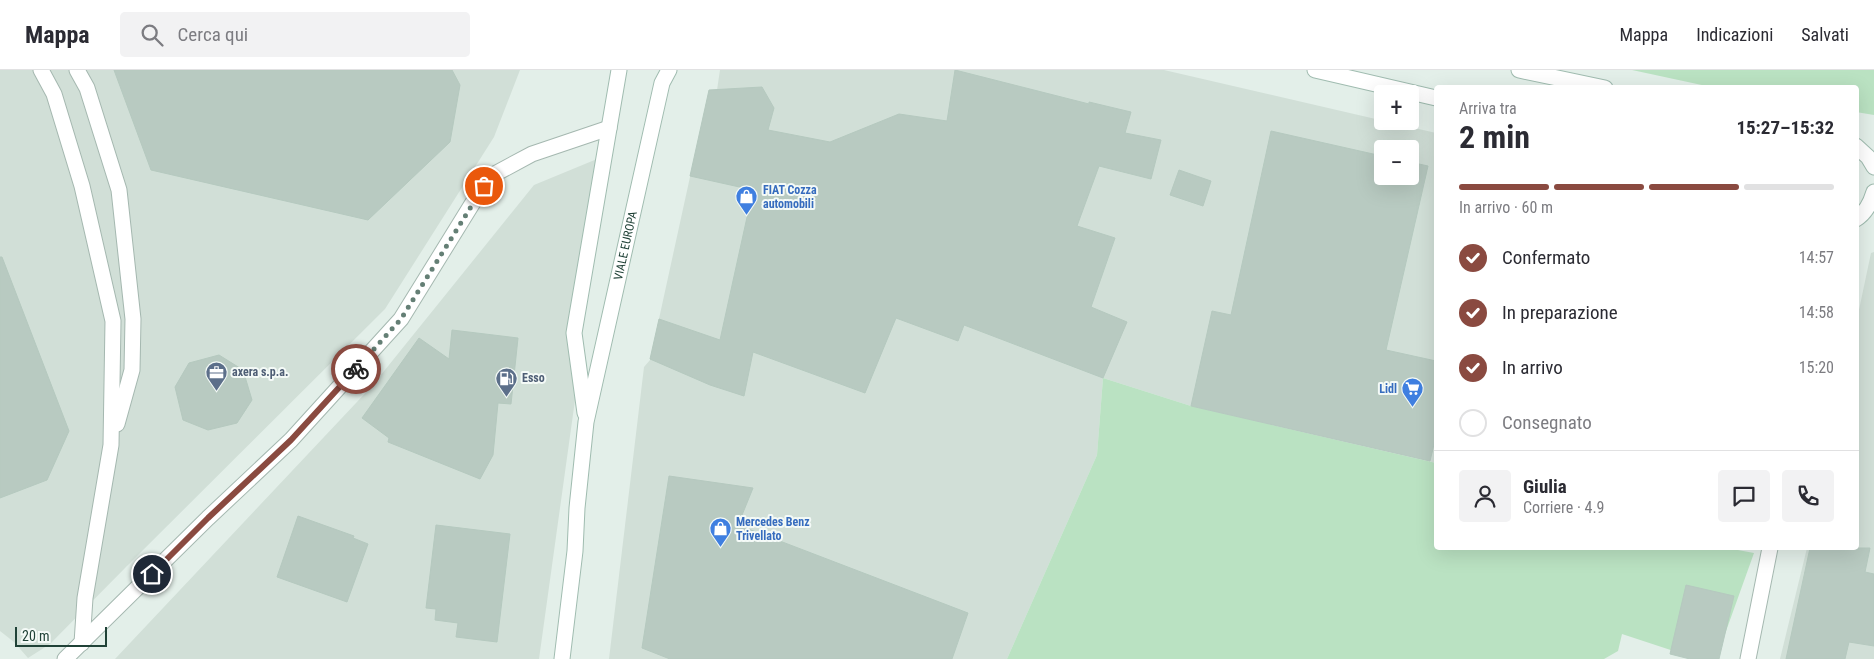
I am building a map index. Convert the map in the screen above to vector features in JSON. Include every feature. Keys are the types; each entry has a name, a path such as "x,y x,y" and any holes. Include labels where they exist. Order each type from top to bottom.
{"street":[{"path":"41,70 54,94 82,186 113,321 111,445"},
{"path":"76,70 87,88 119,190 134,319 132,370 111,445 85,598 82,643"},
{"name":"VIALE EUROPA","path":"586,422 574,333 619,70"},
{"name":"VIALE EUROPA","path":"562,659 575,551 577,508 586,422 662,83 669,70"},
{"path":"1315,70 1434,98"},
{"path":"1518,70 1590,85"},
{"path":"65,659 208,518 291,440 401,319 477,196 492,176 532,154 610,128"},
{"path":"1859,146 1874,148"},
{"path":"1859,148 1868,156 1874,167"},
{"path":"1862,217 1874,192"},
{"path":"1748,659 1770,550"}],"shaded area":[{"path":"0,70 520,70 494,137 385,309 50,644 28,658 14,642 0,631"},
{"path":"720,70 1164,70 1374,119 1374,130 1419,129 1434,133 1434,463 1191,406 1103,378 1097,455 1007,659 609,659 644,367 650,360 709,90 717,90"},
{"path":"597,159 572,330 581,357 539,659 115,659 372,386 534,185"},
{"path":"1874,252 1874,659 1780,659 1807,550 1859,550 1859,310 1871,253"}],"green space":[{"path":"1632,70 1874,70 1874,115 1859,112 1859,85 1702,85"},
{"path":"1103,378 1191,406 1434,463 1434,550 1738,550 1754,553 1716,659 1698,659 1622,634 1618,651 1604,659 1007,659 1097,455"}],"building":[{"path":"114,70 452,70 460,85 450,142 368,220 151,170"},
{"path":"955,70 1089,104 1089,102 1131,112 1125,133 1161,140 1151,179 1099,166 1077,226 1115,238 1091,307 1127,322 1103,378 964,325 958,341 896,318 865,393 753,352 744,396 710,385 650,359 659,319 720,340 753,190 690,176 709,90 762,87 774,108 768,130 830,142 899,114 947,121"},
{"path":"1271,131 1374,154 1374,185 1419,185 1419,164 1428,166 1386,350 1434,361 1434,444 1430,461 1191,406 1212,311 1231,315"},
{"path":"1179,170 1211,181 1203,206 1170,195"},
{"path":"0,257 2,257 69,431 47,480 0,498"},
{"path":"452,330 518,338 511,404 498,403 493,455 480,479 388,442 389,438 362,418 419,338 449,359"},
{"path":"219,355 243,370 252,400 237,423 208,430 183,420 175,387 189,363"},
{"path":"669,476 753,488 738,525 968,613 952,659 670,659 642,648"},
{"path":"298,516 354,536 353,538 368,544 347,602 277,577"},
{"path":"436,525 510,534 497,642 456,637 458,623 435,620 436,609 426,608"},
{"path":"1859,548 1870,548 1865,572 1874,574 1874,646 1849,642 1845,659 1786,659 1810,550 1859,550"},
{"path":"1686,585 1734,596 1719,659 1690,659 1670,654"}],"way so far":[{"path":"356,369 401,319 484,186"}],"place":[{"name":"FIAT Cozza automobili","path":"747,216"},
{"name":"axera s.p.a.","path":"216,391"},
{"name":"Esso","path":"506,397"},
{"name":"Lidl","path":"1413,408"},
{"name":"Mercedes Benz Trivellato","path":"720,548"}],"route":[{"path":"152,574 291,440 356,369"}]}
